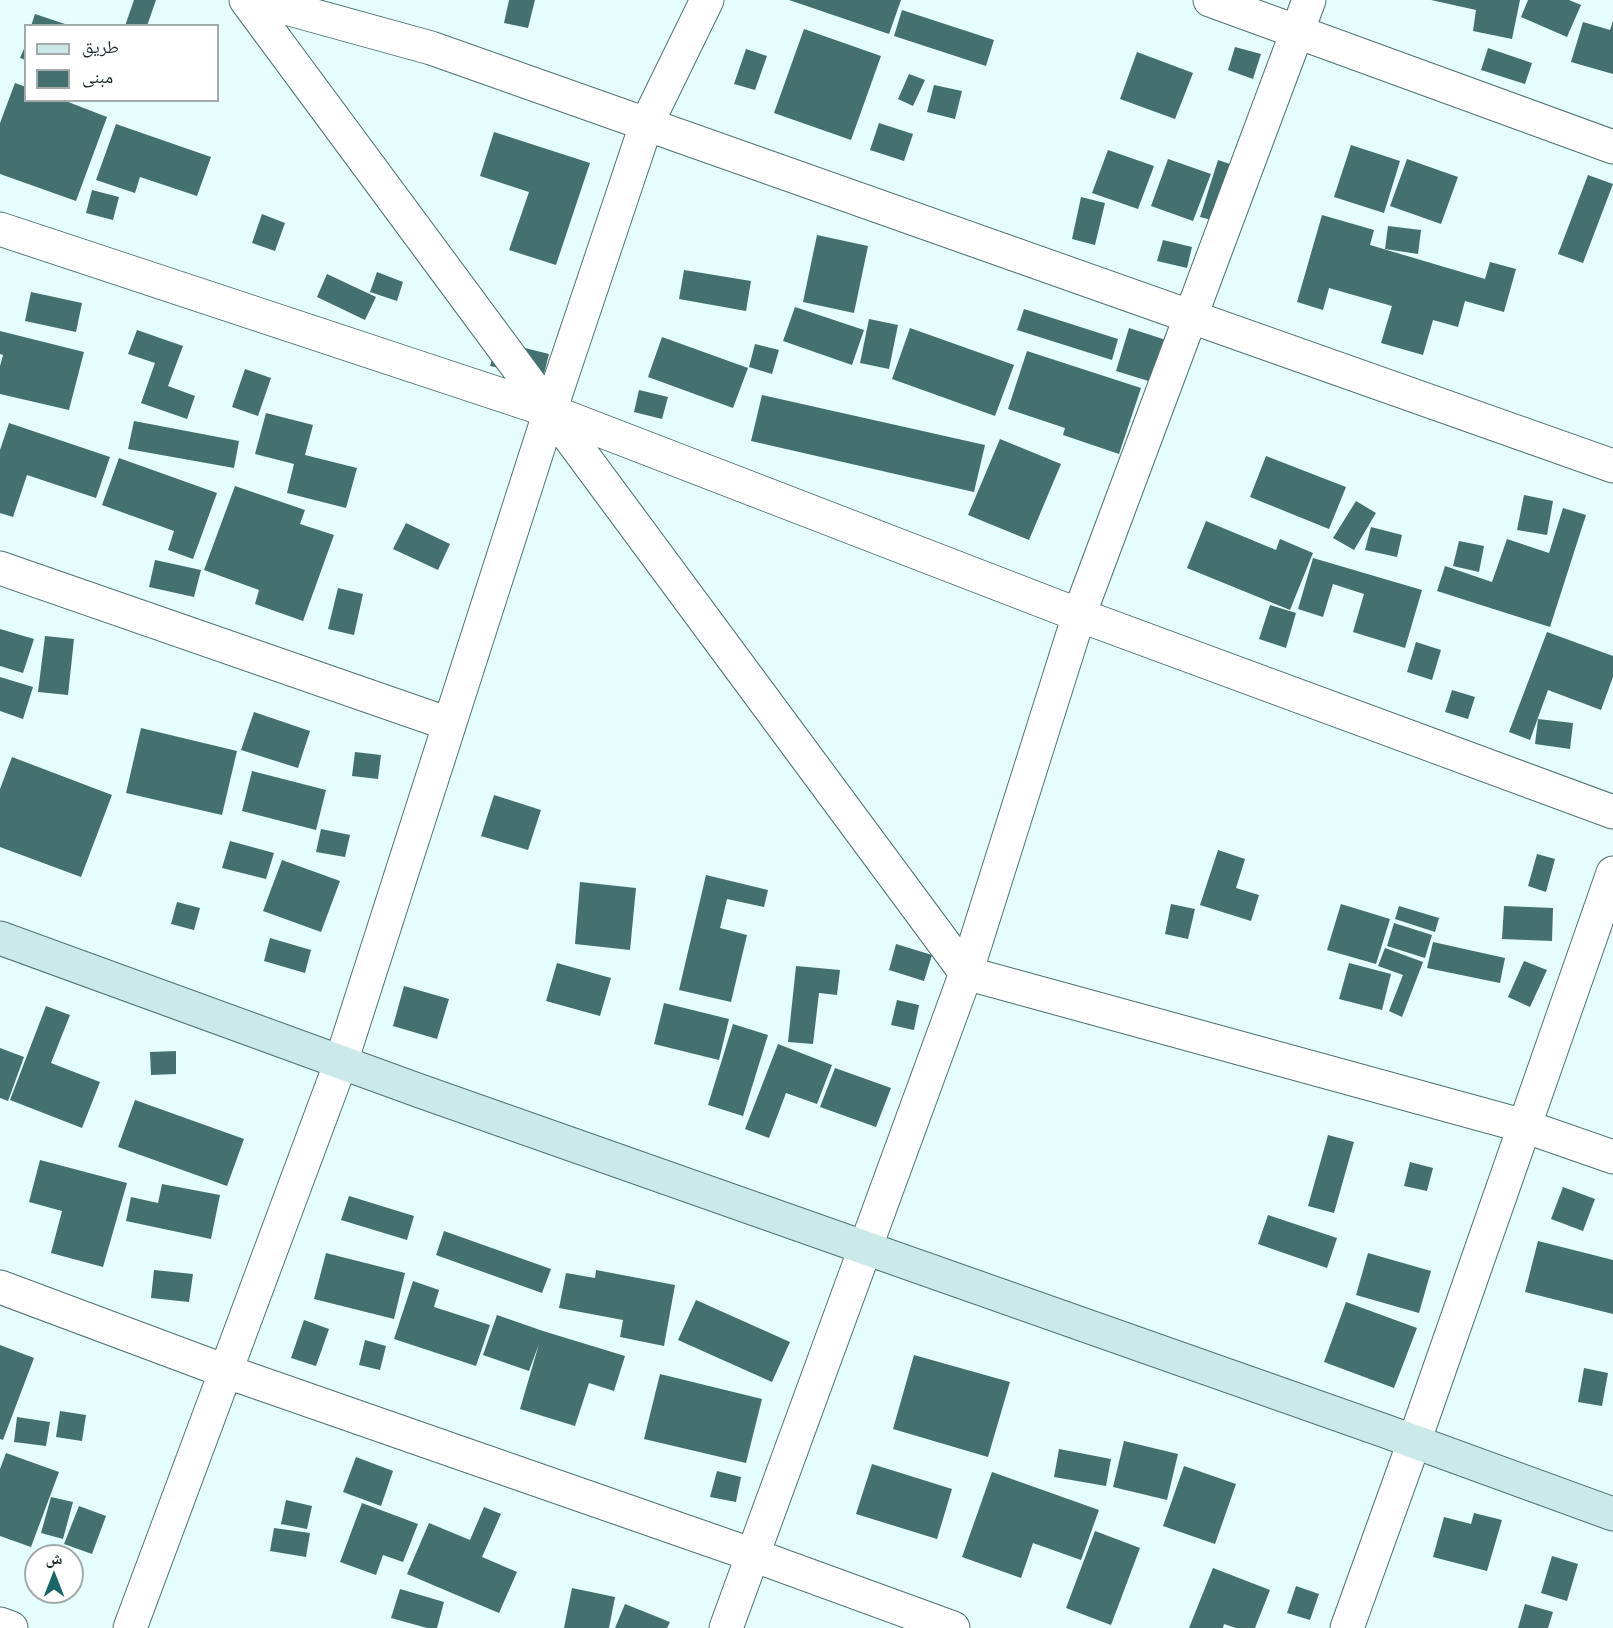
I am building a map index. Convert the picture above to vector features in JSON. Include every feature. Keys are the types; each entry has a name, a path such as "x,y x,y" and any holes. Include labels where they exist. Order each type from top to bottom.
{"street":[{"path":"246,0 966,973 1524,1126 1613,1157"},
{"path":"257,0 431,48 1613,466"},
{"path":"130,1628 341,1062 550,411 646,124 707,0"},
{"path":"1210,0 1613,147"},
{"path":"726,1628 966,973 1079,615 1309,0"},
{"path":"0,229 550,411 1079,615 1613,812"},
{"path":"0,568 449,724"},
{"path":"1347,1628 1613,873"},
{"path":"0,938 341,1062 1613,1514"},
{"path":"0,1287 225,1371 753,1555 953,1628"},
{"path":"0,1624 11,1628"}],"building":[{"path":"134,0 156,0 148,24 126,24"},
{"path":"509,0 535,0 528,28 504,23"},
{"path":"789,0 901,0 889,34"},
{"path":"1431,0 1520,0 1512,39 1473,31 1476,10"},
{"path":"1528,0 1569,0 1581,5 1567,37 1521,17"},
{"path":"902,10 994,40 986,66 894,36"},
{"path":"35,14 65,24 32,24"},
{"path":"1613,21 1613,74 1571,62 1583,22 1610,30"},
{"path":"804,29 881,56 851,140 774,113"},
{"path":"1235,47 1261,54 1253,79 1228,70"},
{"path":"1488,48 1532,63 1525,84 1481,70"},
{"path":"746,49 767,56 755,90 734,84"},
{"path":"1137,52 1193,73 1175,119 1120,99"},
{"path":"909,74 925,80 913,106 898,99"},
{"path":"15,83 24,86 24,102 68,102 107,117 76,201 0,174 0,123"},
{"path":"934,85 962,91 955,119 927,112"},
{"path":"879,123 913,134 904,161 870,150"},
{"path":"116,124 211,157 197,196 140,177 135,193 96,180"},
{"path":"494,132 590,163 556,265 509,250 529,192 480,176"},
{"path":"1351,145 1400,161 1384,213 1334,197"},
{"path":"1108,150 1154,166 1138,209 1092,193"},
{"path":"1168,159 1211,174 1193,221 1151,206"},
{"path":"1407,159 1458,177 1441,224 1390,206"},
{"path":"1218,160 1236,166 1219,222 1200,217"},
{"path":"1588,175 1613,184 1583,263 1558,254"},
{"path":"92,190 119,197 113,220 86,213"},
{"path":"1081,197 1105,203 1095,245 1072,239"},
{"path":"262,214 285,223 275,251 252,243"},
{"path":"1322,215 1374,230 1370,245 1485,279 1490,262 1516,269 1504,312 1465,301 1458,327 1433,320 1423,355 1381,343 1392,306 1329,288 1323,310 1297,302"},
{"path":"1388,226 1421,230 1418,254 1385,249"},
{"path":"817,235 868,246 854,313 803,302"},
{"path":"1163,240 1192,247 1187,268 1157,261"},
{"path":"684,270 751,281 746,311 679,299"},
{"path":"377,272 403,282 397,301 370,292"},
{"path":"327,274 376,297 365,320 317,297"},
{"path":"31,292 82,303 76,332 25,321"},
{"path":"795,307 864,330 852,365 783,341"},
{"path":"1024,309 1118,339 1112,360 1017,330"},
{"path":"869,319 898,325 889,369 860,363"},
{"path":"910,328 1014,365 995,416 892,379"},
{"path":"1129,328 1169,341 1155,383 1116,371"},
{"path":"137,330 183,346 168,386 195,396 187,419 141,403 155,363 128,354"},
{"path":"0,331 84,352 69,410 0,394 0,366 3,355 0,354"},
{"path":"662,337 748,368 733,408 648,377"},
{"path":"497,341 549,354 543,378 490,366"},
{"path":"755,344 779,350 772,374 749,367"},
{"path":"1027,351 1141,388 1119,454 1063,435 1065,428 1008,409"},
{"path":"245,369 271,378 258,416 232,407"},
{"path":"639,390 668,397 662,419 634,412"},
{"path":"762,395 985,445 974,492 751,441"},
{"path":"266,413 313,425 305,455 357,468 346,508 287,493 294,464 255,454"},
{"path":"134,421 239,441 234,468 128,449"},
{"path":"9,423 110,457 96,498 27,475 13,517 0,513 0,450"},
{"path":"1000,439 1061,464 1029,540 968,515"},
{"path":"1266,456 1346,487 1329,529 1250,497"},
{"path":"119,458 217,493 193,559 168,550 174,531 102,505"},
{"path":"235,486 305,510 300,524 334,535 303,621 255,604 259,590 204,570"},
{"path":"1524,495 1553,501 1547,535 1517,530"},
{"path":"1356,501 1376,513 1354,550 1333,538"},
{"path":"1563,508 1586,515 1550,627 1437,591 1445,566 1492,582 1507,539 1549,553"},
{"path":"1206,521 1276,550 1280,539 1313,553 1290,610 1187,568"},
{"path":"406,523 450,544 438,570 393,549"},
{"path":"1371,527 1402,535 1397,557 1365,550"},
{"path":"1459,541 1484,546 1479,572 1453,566"},
{"path":"1313,558 1422,590 1405,648 1353,632 1364,594 1333,584 1323,617 1298,609"},
{"path":"155,560 201,570 194,597 149,587"},
{"path":"338,588 363,594 354,635 328,629"},
{"path":"1270,605 1296,613 1286,648 1259,639"},
{"path":"0,629 34,639 23,673 0,666"},
{"path":"1547,632 1613,656 1613,677 1601,710 1548,690 1530,740 1509,732"},
{"path":"45,636 74,639 68,695 38,692"},
{"path":"1416,642 1441,650 1432,680 1407,672"},
{"path":"0,677 33,687 23,719 0,711"},
{"path":"1452,690 1475,697 1468,719 1445,712"},
{"path":"254,712 310,731 298,768 241,750"},
{"path":"1538,719 1573,723 1570,749 1535,744"},
{"path":"141,728 237,751 222,815 126,793"},
{"path":"355,752 381,755 378,779 352,776"},
{"path":"12,757 112,795 81,877 0,847 0,789"},
{"path":"252,771 326,790 316,830 242,811"},
{"path":"494,795 541,810 528,850 481,836"},
{"path":"321,829 350,835 345,857 316,852"},
{"path":"230,841 274,853 266,879 222,868"},
{"path":"1218,850 1245,859 1236,888 1259,895 1251,921 1200,905"},
{"path":"1537,854 1555,859 1546,892 1528,886"},
{"path":"282,860 340,881 321,932 263,911"},
{"path":"706,875 768,890 764,907 727,899 720,928 747,935 731,1002 679,990"},
{"path":"580,882 636,888 630,950 575,944"},
{"path":"177,902 200,908 194,930 171,924"},
{"path":"1171,904 1195,909 1188,939 1165,934"},
{"path":"1341,904 1390,919 1376,964 1327,950"},
{"path":"1399,906 1439,918 1435,932 1395,919"},
{"path":"1504,906 1553,908 1552,941 1502,939"},
{"path":"1394,923 1432,935 1425,958 1387,946"},
{"path":"270,938 311,950 305,973 264,961"},
{"path":"1433,942 1505,958 1500,983 1427,968"},
{"path":"896,944 932,955 924,981 889,970"},
{"path":"1385,948 1423,962 1402,1017 1389,1011 1403,975 1378,966"},
{"path":"1524,961 1547,970 1530,1007 1508,997"},
{"path":"557,963 611,978 600,1016 546,1001"},
{"path":"1349,963 1391,974 1382,1010 1339,999"},
{"path":"796,966 840,970 837,995 819,993 813,1044 788,1042"},
{"path":"404,986 449,999 437,1039 393,1026"},
{"path":"897,1000 919,1005 914,1030 891,1025"},
{"path":"664,1003 729,1019 719,1060 654,1044"},
{"path":"46,1006 70,1015 51,1063 100,1082 82,1128 10,1100"},
{"path":"733,1024 768,1035 743,1116 708,1105"},
{"path":"778,1044 832,1065 817,1104 786,1093 769,1138 745,1129"},
{"path":"0,1048 24,1057 8,1101 0,1098"},
{"path":"176,1051 176,1074 151,1075 150,1052"},
{"path":"835,1068 891,1088 876,1127 820,1107"},
{"path":"135,1100 244,1139 227,1186 118,1147"},
{"path":"1328,1135 1354,1142 1334,1213 1308,1206"},
{"path":"40,1160 127,1183 103,1267 51,1253 62,1211 29,1202"},
{"path":"1410,1162 1433,1168 1427,1191 1404,1186"},
{"path":"162,1184 220,1195 211,1239 126,1221 131,1197 158,1203"},
{"path":"1563,1187 1595,1199 1583,1231 1551,1219"},
{"path":"349,1196 414,1216 407,1240 341,1220"},
{"path":"1268,1215 1337,1238 1327,1268 1258,1244"},
{"path":"444,1231 551,1269 542,1293 436,1255"},
{"path":"1538,1241 1613,1260 1613,1314 1525,1292"},
{"path":"326,1253 405,1273 394,1319 314,1299"},
{"path":"1368,1253 1431,1271 1419,1313 1356,1295"},
{"path":"154,1270 193,1274 189,1302 151,1298"},
{"path":"596,1270 675,1285 664,1346 620,1337 623,1320 559,1308 566,1273 595,1278"},
{"path":"413,1281 439,1290 434,1307 490,1325 476,1366 394,1339"},
{"path":"696,1300 790,1342 772,1382 678,1340"},
{"path":"1346,1302 1417,1328 1394,1388 1324,1362"},
{"path":"497,1315 625,1356 614,1391 589,1383 575,1426 520,1409 539,1344 529,1371 483,1355"},
{"path":"304,1320 329,1329 316,1366 291,1358"},
{"path":"365,1340 386,1346 380,1370 359,1365"},
{"path":"0,1345 34,1358 3,1440 0,1439"},
{"path":"914,1355 1010,1382 988,1457 893,1429"},
{"path":"1584,1368 1608,1373 1602,1406 1578,1402"},
{"path":"660,1374 762,1399 746,1463 644,1439"},
{"path":"60,1411 86,1415 82,1441 56,1437"},
{"path":"17,1417 50,1422 46,1446 14,1442"},
{"path":"1124,1441 1178,1454 1167,1500 1113,1487"},
{"path":"1059,1449 1111,1459 1106,1486 1054,1477"},
{"path":"6,1453 59,1472 32,1544 24,1545 0,1536 0,1469"},
{"path":"356,1457 393,1471 381,1506 343,1492"},
{"path":"872,1464 952,1489 937,1539 856,1514"},
{"path":"1184,1466 1236,1484 1215,1544 1163,1526"},
{"path":"717,1471 741,1477 736,1502 710,1497"},
{"path":"992,1472 1099,1510 1081,1560 1033,1543 1021,1578 962,1557"},
{"path":"51,1497 73,1502 63,1539 41,1533"},
{"path":"286,1500 312,1506 307,1529 281,1524"},
{"path":"362,1503 418,1524 403,1562 383,1555 376,1575 340,1562"},
{"path":"79,1506 106,1516 92,1554 84,1551 84,1544 64,1544"},
{"path":"484,1507 501,1514 482,1557 517,1572 499,1613 407,1574 429,1523 470,1540"},
{"path":"1474,1513 1502,1520 1487,1571 1433,1557 1444,1517 1471,1524"},
{"path":"274,1528 310,1533 306,1557 270,1551"},
{"path":"1095,1531 1140,1548 1111,1625 1066,1608"},
{"path":"1552,1556 1578,1564 1567,1601 1541,1593"},
{"path":"1213,1568 1270,1590 1255,1628 1236,1628 1224,1624 1223,1628 1189,1628"},
{"path":"1296,1586 1319,1594 1310,1620 1287,1613"},
{"path":"572,1588 615,1597 609,1628 564,1628"},
{"path":"400,1589 444,1602 437,1628 427,1628 391,1618"},
{"path":"625,1604 670,1622 667,1628 615,1628"},
{"path":"1525,1604 1553,1612 1548,1628 1518,1628"}]}
